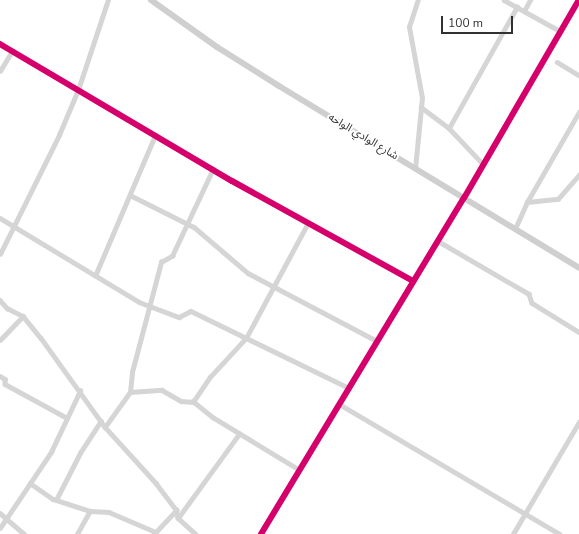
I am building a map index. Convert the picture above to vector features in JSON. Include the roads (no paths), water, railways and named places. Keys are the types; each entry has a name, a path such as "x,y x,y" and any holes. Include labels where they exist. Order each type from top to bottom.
{"main road":[{"name":"شارع الوادي الواحه","path":"151,0 223,51 579,268"}],"street":[{"path":"0,254 15,227 78,90 108,0"},
{"path":"415,169 422,98 409,27 418,0"},
{"path":"504,0 560,31"},
{"path":"524,11 530,0"},
{"path":"260,534 438,242 579,0"},
{"path":"448,128 517,7"},
{"path":"0,44 213,169 413,281"},
{"path":"0,70 12,51"},
{"path":"557,62 579,75"},
{"path":"421,107 448,128 483,164"},
{"path":"515,229 526,202 579,112"},
{"path":"95,276 154,135"},
{"path":"105,427 130,392 132,372 161,262 172,256 213,169"},
{"path":"526,202 558,199 579,176"},
{"path":"130,195 187,224 248,273 377,341"},
{"path":"0,218 95,276 150,306 179,317 191,311 349,388"},
{"path":"193,402 210,377 246,338 308,223"},
{"path":"438,242 529,294 532,303 579,332"},
{"path":"0,300 7,308 23,316 80,391 105,427 156,483 176,510 178,518 196,534"},
{"path":"0,340 23,316"},
{"path":"0,376 5,379 5,384 67,418"},
{"path":"130,392 162,390 181,401 193,402 238,434 299,470"},
{"path":"0,528 51,452 80,391"},
{"path":"339,404 560,534"},
{"path":"56,500 80,453 101,421"},
{"path":"513,534 579,422"},
{"path":"178,518 238,434"},
{"path":"30,483 56,500 90,511 109,512 155,533 176,510"},
{"path":"77,534 90,511"},
{"path":"0,513 24,534"}]}
